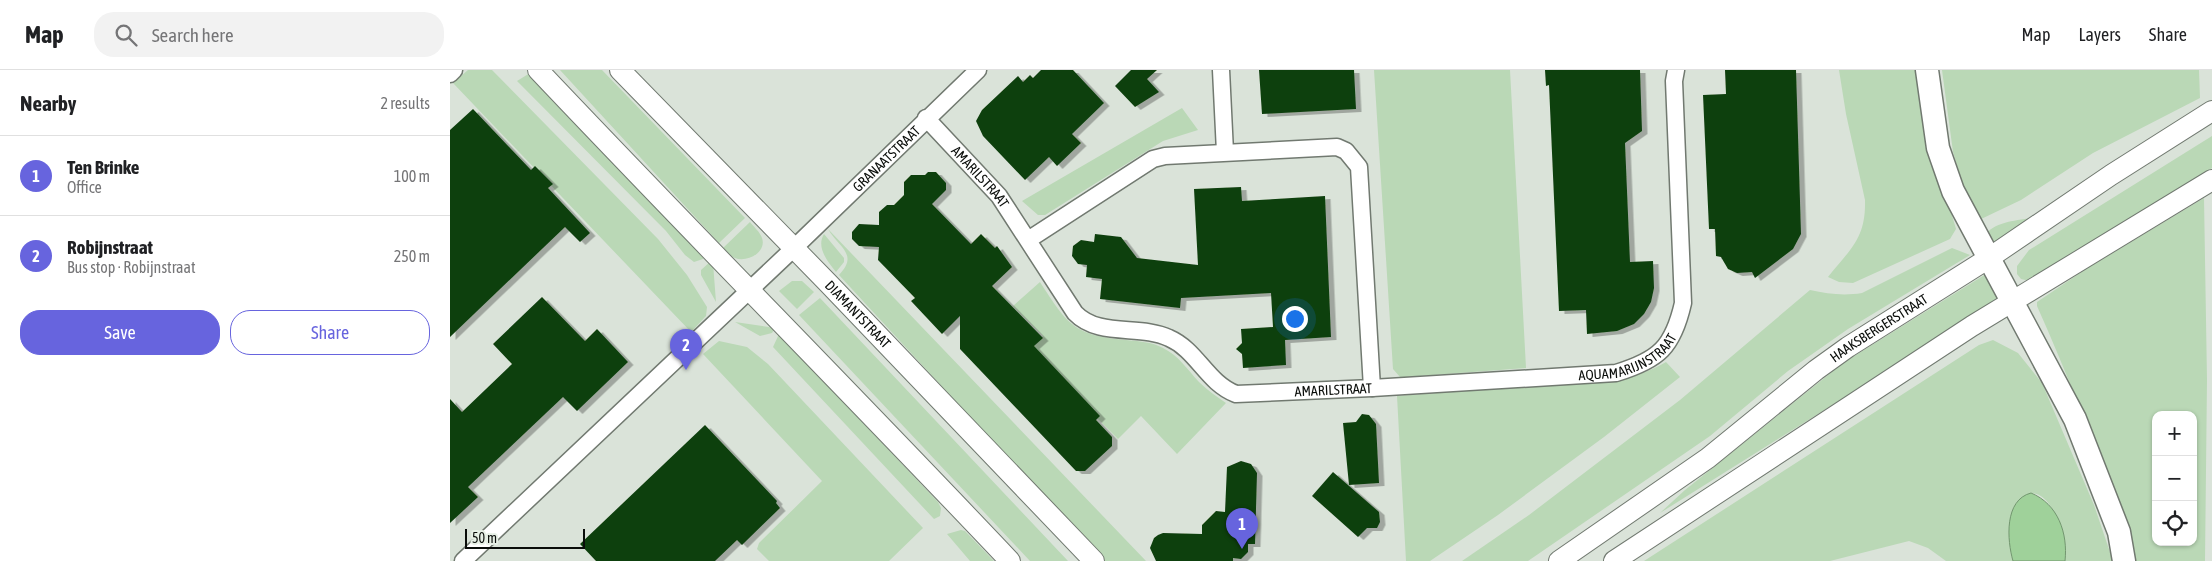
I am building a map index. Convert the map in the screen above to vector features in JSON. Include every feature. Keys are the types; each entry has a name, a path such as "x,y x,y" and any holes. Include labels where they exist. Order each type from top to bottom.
{"highway":[{"path":"1927,70 1938,148 1953,191 2075,419 2119,532 2124,561"}],"main road":[{"path":"538,70 748,289 844,385 1010,561"},
{"name":"DIAMANTSTRAAT","path":"620,70 1094,561"},
{"name":"HAAKSBERGERSTRAAT","path":"1559,561 1708,458 1816,370 1848,347 1989,258 2111,175 2212,111"},
{"path":"1614,561 1762,462 2013,302 2212,180"}],"street":[{"path":"450,74 454,70"},
{"name":"GRANAATSTRAAT","path":"462,561 748,289 793,249 926,118 978,70"},
{"path":"1221,70 1225,152"},
{"name":"AQUAMARIJNSTRAAT","path":"1372,388 1616,373 1636,367 1664,349 1677,328 1683,303 1674,81 1676,70"},
{"name":"AMARILSTRAAT","path":"926,118 994,190 1082,320 1093,326 1160,334 1171,338 1182,346 1218,385 1236,394 1372,388 1359,167 1346,151 1337,147 1225,152 1165,156 1153,159 1028,240"}],"shaded area":[{"path":"468,70 492,70 658,239 687,275 707,307 706,316 691,332 453,83"},
{"path":"560,70 602,70 745,218 719,243"},
{"path":"1374,70 1510,70 1526,368 1406,377 1400,377 1393,369"},
{"path":"1839,70 1921,70 1941,178 1956,229 1950,239 1853,283 1839,282 1828,277 1855,243 1863,225 1865,213 1865,200 1846,114"},
{"path":"1942,70 2199,70 2200,98 2093,153 2021,200 1979,220 1963,186 1953,152"},
{"path":"530,73 705,255 703,259 694,262 685,255 666,231 517,81"},
{"path":"1182,108 1198,130 1163,141 1045,215 1038,215 1022,201"},
{"path":"2212,136 2212,168 2059,267 2030,281 2021,279 2017,274 2017,266 2029,250"},
{"path":"2204,198 2207,380 2205,561 2135,561 2089,432 2037,302 2086,269"},
{"path":"2041,216 2003,240 1994,241 1987,233 1997,225"},
{"path":"750,222 762,238 762,248 750,258 735,258 723,248"},
{"path":"828,229 1146,561 1103,561 839,275 845,268 847,256"},
{"path":"824,234 844,258 844,262 836,272 826,259 822,249 821,244"},
{"path":"1952,248 1970,255 1848,329 1788,371 1710,436 1528,561 1462,561 1529,515 1680,400 1810,290 1836,294 1862,293"},
{"path":"711,261 713,263 716,302 701,275 701,270"},
{"path":"1986,274 2000,300 1660,513 1685,490 1843,363"},
{"path":"792,281 802,281 814,292 797,309 779,291"},
{"path":"1040,282 1066,318 1083,331 1108,338 1154,344 1169,351 1205,388 1226,403 1177,454 1141,416 1118,439 1029,350 1043,336 1013,306"},
{"path":"820,298 1068,561 1030,561 799,315"},
{"path":"735,322 775,328 772,333 760,336"},
{"path":"779,334 938,502 941,508 940,516 934,519 773,347"},
{"path":"1993,340 2018,353 2042,383 2094,505 2113,561 2065,561 2063,538 2054,512 2047,501 2038,495 2029,494 2018,501 2011,554 2013,561 1946,561 1928,548 1909,541 1830,561 1644,561 1979,345"},
{"path":"719,341 747,347 768,364 923,528 889,561 769,561 757,549 759,543 822,481 703,354"},
{"path":"1666,362 1680,377 1604,437 1498,515 1430,561 1406,561 1397,396 1609,380 1639,374"},
{"path":"2031,493 2048,504 2059,521 2065,540 2065,561 2013,561 2009,542 2012,512 2022,497"},
{"path":"961,530 965,531 994,561 970,561 947,534"}],"building":[{"path":"1041,70 1073,70 1104,103 1072,134 1081,143 1057,166 1049,157 1025,180 983,136 976,121 982,110 1018,76 1023,82 1030,75 1033,78"},
{"path":"1131,70 1157,70 1147,79 1159,92 1135,107 1115,86"},
{"path":"1259,70 1354,70 1356,109 1262,114"},
{"path":"1545,70 1640,70 1642,131 1625,143 1630,262 1653,261 1654,288 1651,302 1644,314 1634,324 1617,331 1587,334 1586,310 1559,311 1549,85 1546,86"},
{"path":"1725,70 1796,70 1801,234 1793,249 1755,278 1752,272 1737,273 1728,269 1721,257 1716,256 1715,229 1709,229 1703,95 1726,94"},
{"path":"473,109 531,170 535,166 553,184 548,188 590,233 580,242 565,227 450,337 450,130"},
{"path":"928,172 936,172 946,183 946,190 932,204 971,244 981,234 995,248 997,246 1012,267 992,286 1043,338 1034,346 1100,416 1096,420 1112,437 1112,446 1085,471 1076,471 960,349 960,316 942,334 911,301 915,298 878,260 879,247 859,246 852,239 852,232 859,224 879,225 879,212 887,205 894,205 904,195 904,182 911,175 925,175"},
{"path":"1241,187 1242,201 1325,196 1331,337 1285,340 1286,365 1243,368 1242,354 1236,349 1242,343 1241,329 1273,327 1271,293 1181,298 1180,308 1100,299 1102,279 1086,277 1087,265 1078,264 1072,256 1073,246 1081,240 1094,242 1095,234 1121,237 1137,258 1198,265 1194,189"},
{"path":"542,297 585,341 597,329 628,362 577,411 563,397 468,487 478,497 450,523 450,399 462,412 512,364 493,344"},
{"path":"1362,414 1369,415 1376,424 1379,483 1349,485 1343,423 1356,422"},
{"path":"705,425 777,501 776,503 780,508 742,545 737,540 715,561 596,561 580,544"},
{"path":"1241,461 1251,464 1257,473 1255,544 1248,544 1248,552 1241,559 1233,558 1233,561 1156,561 1150,548 1154,538 1158,535 1163,533 1202,534 1202,525 1216,511 1225,512 1227,467"},
{"path":"1333,472 1379,512 1380,522 1377,528 1367,528 1358,537 1312,496"}],"place":[{"name":"Robijnstraat","path":"686,370"},
{"name":"Ten Brinke","path":"1242,549"}]}
